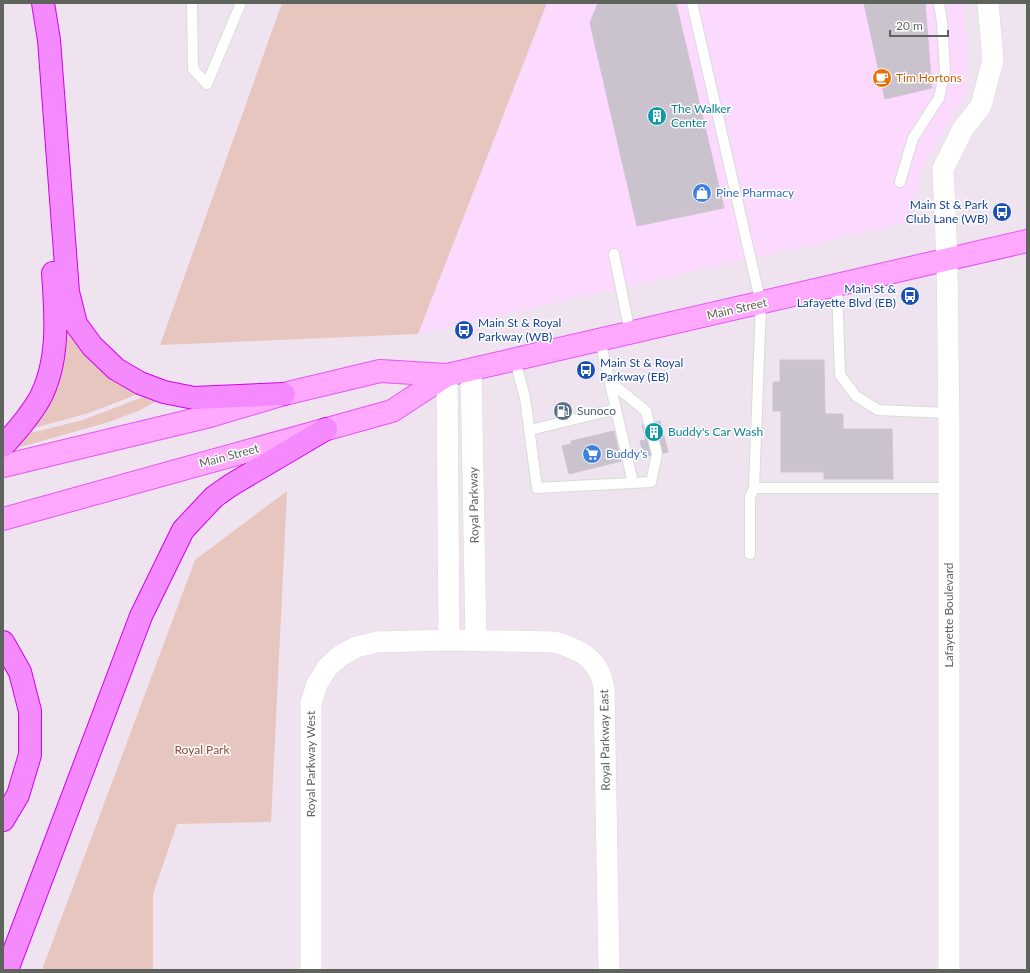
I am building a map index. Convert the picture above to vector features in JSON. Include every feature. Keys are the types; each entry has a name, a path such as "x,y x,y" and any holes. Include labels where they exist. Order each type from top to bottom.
{"highway":[{"path":"3,446 21,427 39,400 48,379 55,349 55,300 38,37 31,3"},
{"path":"43,3 49,40 68,292 76,324 92,346 116,369 140,383 164,392 194,398 284,394"},
{"path":"7,970 140,616 183,530 214,497 231,485 326,429"},
{"path":"3,642 20,672 30,711 30,755 18,795 3,820"}],"main road":[{"name":"Main Street","path":"3,466 210,416 284,394 380,371 447,375 1027,242"},
{"name":"Main Street","path":"3,519 392,411 447,375"}],"street":[{"name":"Lafayette Boulevard","path":"950,970 949,488 947,260 943,169 963,129 981,106 993,61 988,3"},
{"name":"Royal Parkway","path":"471,370 476,640"},
{"path":"447,375 449,640"},
{"name":"Royal Parkway East","path":"449,640 555,642 571,646 585,655 596,666 603,679 609,970"},
{"name":"Royal Parkway West","path":"311,970 311,703 317,684 327,668 340,656 356,647 377,642 449,640"}],"lane":[{"path":"192,3 193,69 207,84 241,3"},
{"path":"692,3 761,304 754,488 750,497 750,554"},
{"path":"900,182 913,138 939,98 945,70 942,22 939,3"},
{"path":"614,254 630,333"},
{"path":"837,286 840,375 856,396 878,410 948,413"},
{"path":"600,340 633,483"},
{"path":"515,360 525,398 537,488 651,482 657,454 646,411 610,382"},
{"path":"530,430 616,409"},
{"path":"754,488 949,488"}],"shaded area":[{"path":"547,3 963,3 968,72 965,95 920,172 910,222 418,334"}],"green space":[{"path":"282,3 547,3 418,334 160,345"},
{"path":"68,329 139,391 138,394 89,413 23,431 59,332"},
{"path":"148,395 157,401 138,411 109,422 6,451 11,438 83,420"},
{"name":"Royal Park","path":"287,491 271,822 177,824 153,894 153,970 42,970 195,560"}],"building":[{"name":"The Walker Center","path":"598,3 676,3 724,208 637,226 590,23"},
{"path":"864,3 925,3 932,88 885,99"},
{"path":"780,360 824,360 825,414 843,414 843,429 892,429 893,479 824,479 824,472 781,472 781,411 773,411 773,382 780,382"},
{"name":"Buddy's Car Wash","path":"660,421 668,452 644,457 640,441 646,440 642,425"},
{"name":"Buddy's","path":"614,431 621,461 569,474 562,446 571,444 571,441"}],"place":[{"name":"Tim Hortons","path":"882,78"},
{"name":"The Walker Center","path":"657,116"},
{"name":"Pine Pharmacy","path":"702,193"},
{"name":"Main St & Park Club Lane (WB)","path":"1002,212"},
{"name":"Main St & Lafayette Blvd (EB)","path":"910,296"},
{"name":"Main St & Royal Parkway (WB)","path":"464,330"},
{"name":"Main St & Royal Parkway (EB)","path":"586,370"},
{"name":"Sunoco","path":"563,411"},
{"name":"Buddy's Car Wash","path":"654,432"},
{"name":"Buddy's","path":"592,454"}]}
